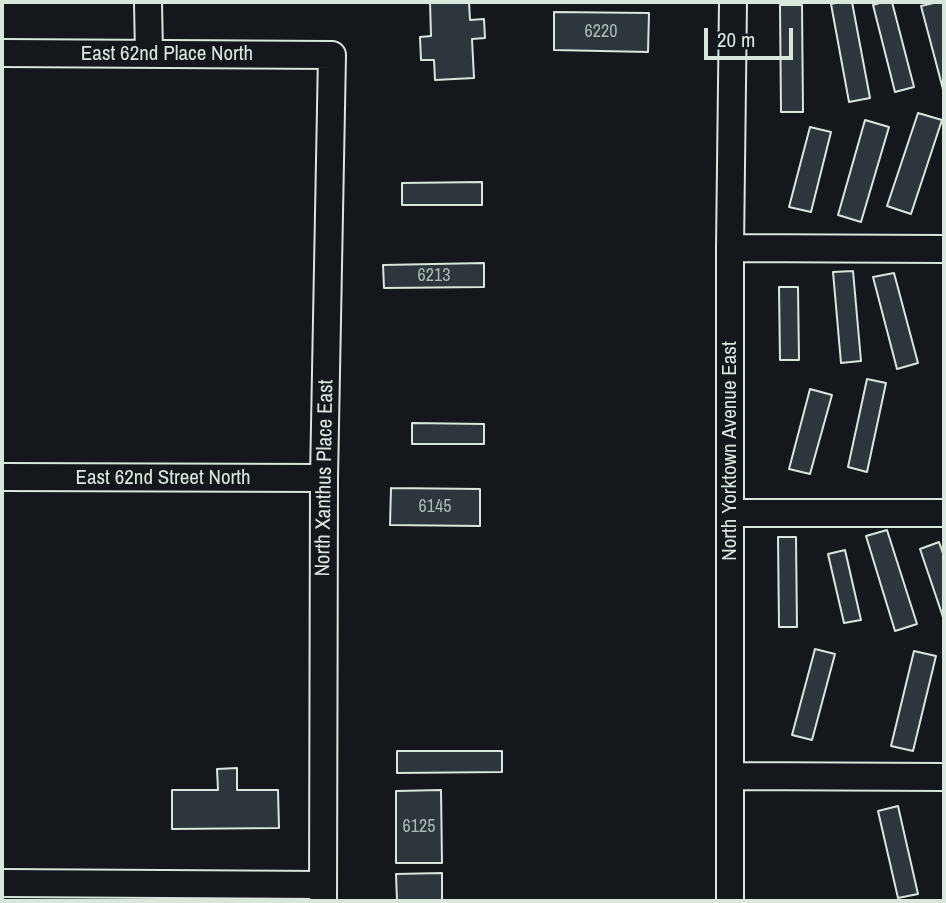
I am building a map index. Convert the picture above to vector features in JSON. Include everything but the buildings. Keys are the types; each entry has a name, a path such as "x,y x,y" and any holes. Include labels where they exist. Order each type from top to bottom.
{"street":[{"path":"148,2 149,54"},
{"name":"North Yorktown Avenue East","path":"730,901 730,248 733,2"},
{"name":"East 62nd Place North","path":"2,53 332,55"},
{"name":"North Xanthus Place East","path":"323,893 324,478 332,55"},
{"path":"730,248 944,249"},
{"name":"East 62nd Street North","path":"2,477 324,478"},
{"path":"730,513 944,513"},
{"path":"730,775 944,777"},
{"path":"2,883 323,893"}]}
